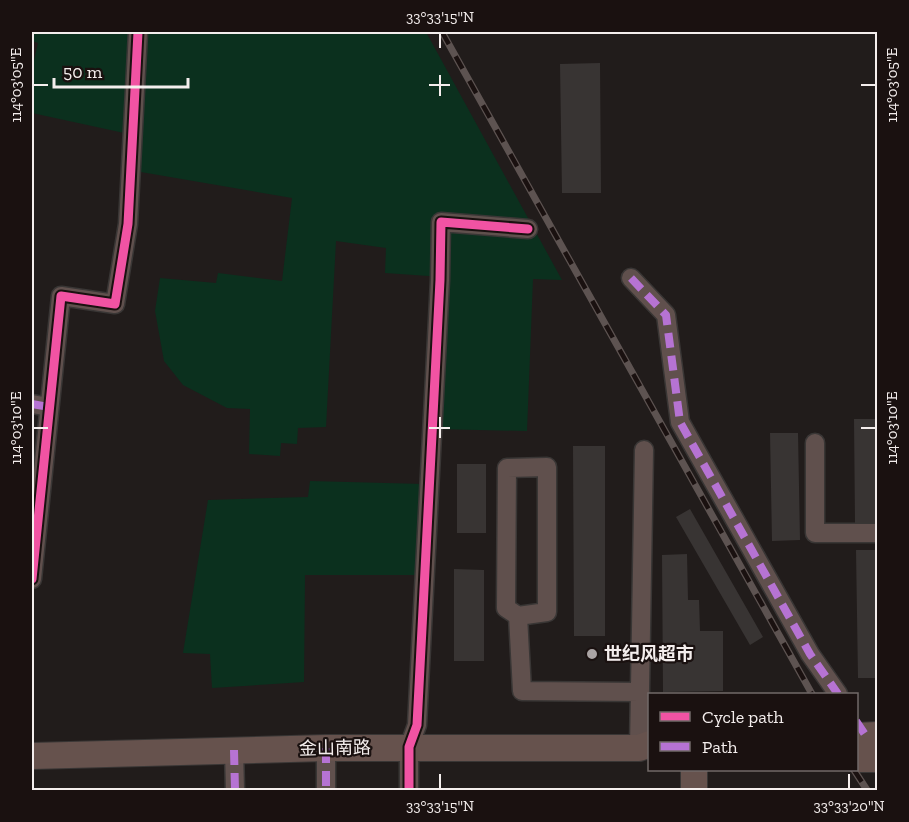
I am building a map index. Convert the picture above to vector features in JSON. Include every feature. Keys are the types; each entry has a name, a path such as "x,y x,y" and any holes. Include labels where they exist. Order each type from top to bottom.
{"main road":[{"path":"863,737 878,759"},
{"name":"金山南路","path":"32,756 326,748 646,748"},
{"path":"694,771 694,790"}],"street":[{"path":"32,579 40,406 61,296 115,304 128,224 138,32"},
{"path":"409,790 409,747 417,725 441,222 528,229"},
{"path":"631,278 666,315 680,422 810,654 837,693"},
{"path":"814,442 815,533 878,533"},
{"path":"644,450 640,693 646,748"},
{"path":"547,467 547,612 518,616 506,608 507,468 547,467"},
{"path":"518,616 522,690 640,693"},
{"path":"326,748 326,790"},
{"path":"234,750 235,790"}],"green space":[{"path":"32,32 426,32 562,280 533,279 527,431 435,429 443,277 385,273 386,248 336,241 326,427 298,428 297,444 281,443 280,456 249,454 250,409 227,408 183,385 164,361 155,311 160,278 216,283 218,273 282,281 292,198 135,171 138,136 32,113 32,69 38,43 32,41"},
{"path":"310,481 423,484 419,575 305,575 304,682 212,688 210,654 183,653 208,500 308,497"}],"building":[{"path":"600,63 601,193 562,193 560,64"},
{"path":"854,419 878,419 878,523 855,523"},
{"path":"770,433 798,433 800,540 772,541"},
{"path":"573,446 605,446 605,636 574,636"},
{"path":"457,464 486,464 486,533 457,533"},
{"path":"690,509 763,637 750,645 676,517"},
{"path":"856,550 878,550 878,678 858,678"},
{"path":"687,554 688,600 699,600 700,631 723,631 723,691 663,692 662,555"},
{"path":"454,569 484,570 484,661 454,661"}],"railway":[{"path":"442,32 811,693"},
{"path":"855,771 867,790"}],"marked path":[{"path":"631,278 666,315 680,422 810,654 837,693"},
{"path":"32,404 49,407"},
{"path":"858,724 866,736"},
{"path":"326,748 326,790"},
{"path":"234,750 235,790"}],"cycle path":[{"path":"32,579 61,296 115,304 128,224 138,32"},
{"path":"409,790 409,747 417,725 441,222 528,229"}],"place":[{"name":"世纪风超市","path":"592,654"}]}
